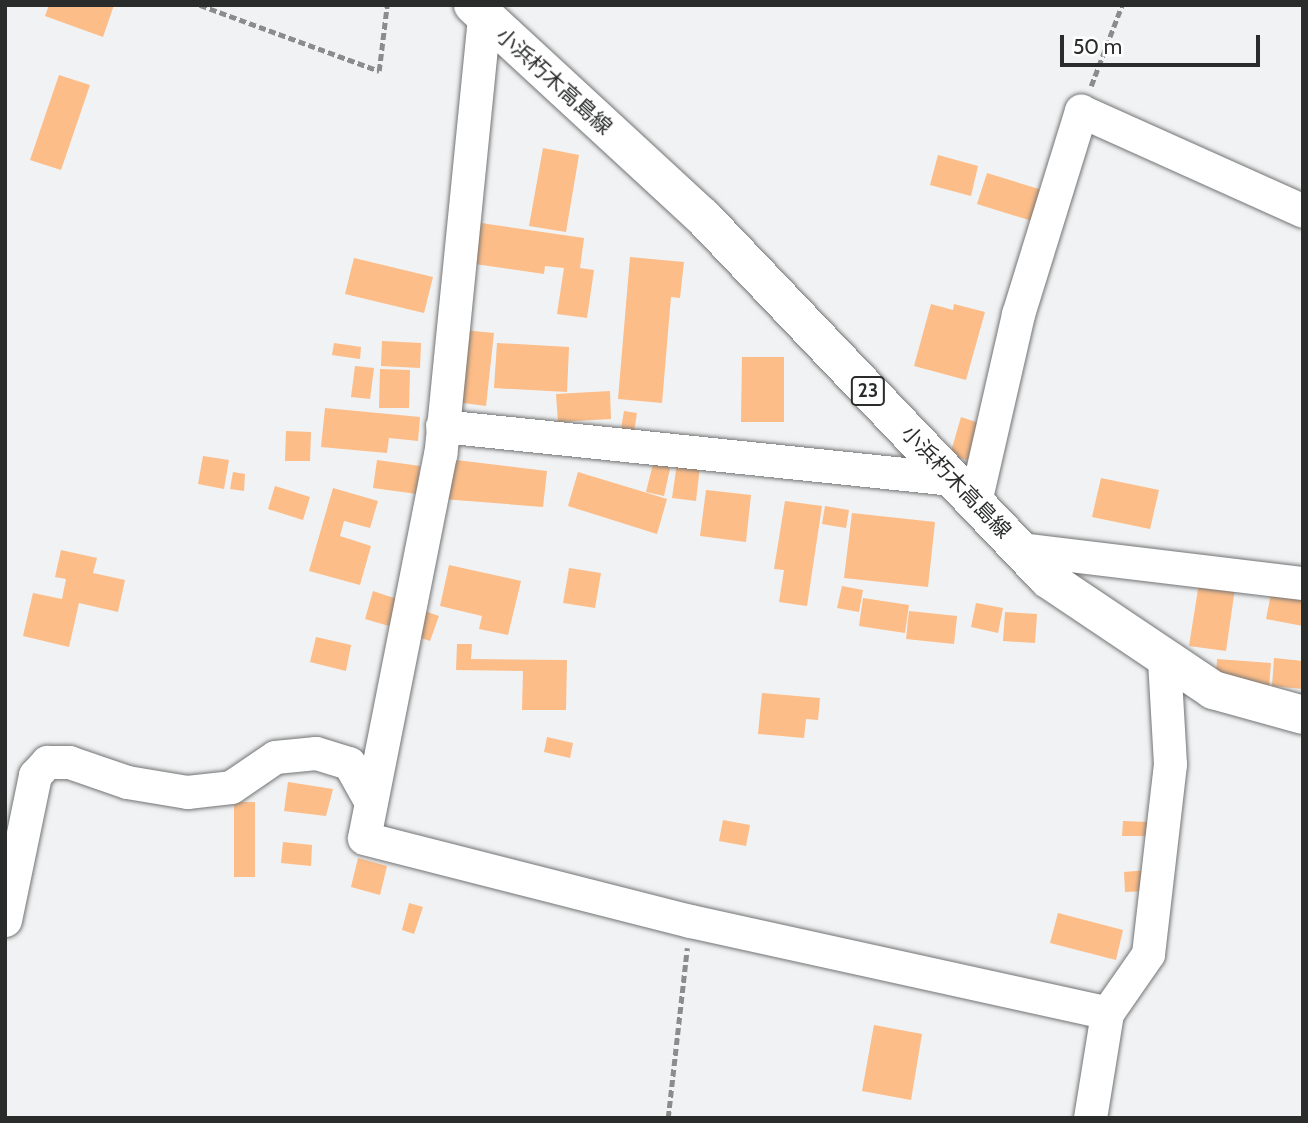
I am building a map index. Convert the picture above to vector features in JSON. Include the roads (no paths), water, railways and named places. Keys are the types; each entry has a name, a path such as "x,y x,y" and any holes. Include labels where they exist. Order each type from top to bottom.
{"main road":[{"name":"小浜朽木高島線","path":"479,11 703,217 1048,579 1213,690 1303,715"}],"street":[{"path":"479,11 442,426 369,799 364,838 690,921 1107,1013"},
{"path":"442,426 963,490 1081,111 1303,211"},
{"path":"1021,550 1303,583"},
{"path":"1090,1118 1107,1013 1148,954 1170,764 1164,659"},
{"path":"5,920 35,775 47,762 69,762 127,782 187,792 231,786 275,757 316,753 349,763 369,799"}]}
